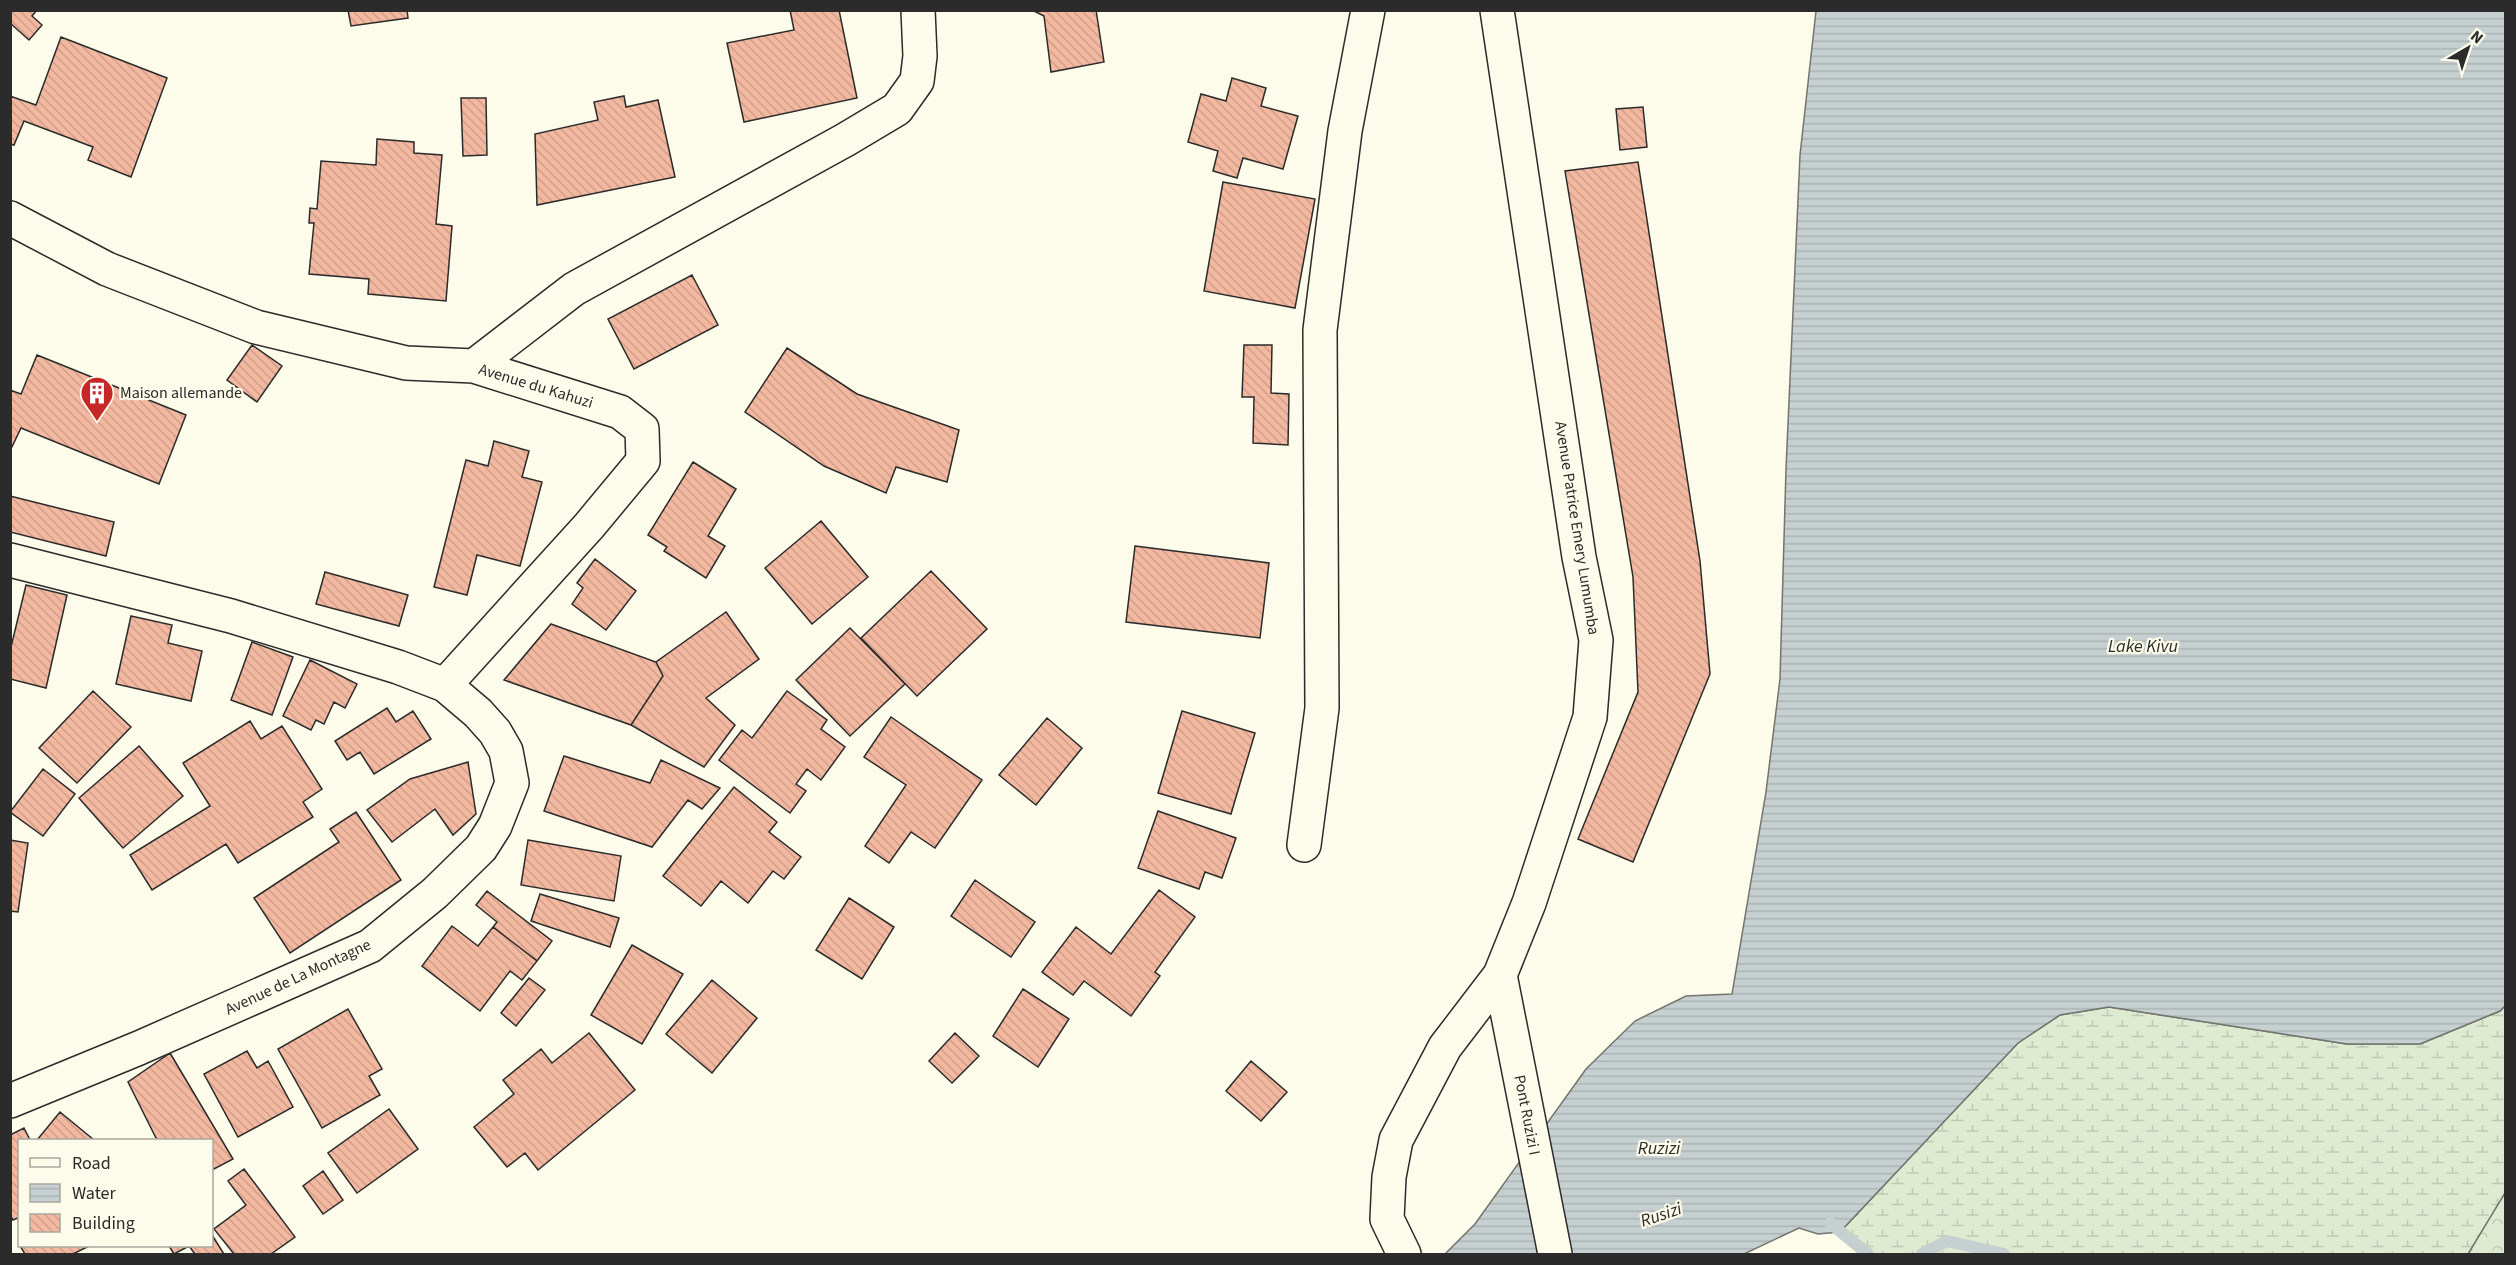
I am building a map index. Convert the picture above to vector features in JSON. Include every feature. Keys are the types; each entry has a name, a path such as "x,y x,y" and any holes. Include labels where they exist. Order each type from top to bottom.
{"street":[{"path":"474,366 574,289 846,140 897,109 917,81 920,56 918,10"},
{"path":"1304,845 1322,708 1320,330 1345,132 1368,10"},
{"name":"Avenue Patrice Emery Lumumba","path":"1404,1254 1387,1219 1389,1177 1396,1140 1445,1047 1500,975 1529,903 1590,717 1596,639 1579,557 1497,10"},
{"name":"Avenue du Kahuzi","path":"10,218 108,269 256,327 406,363 474,366 620,412 642,429 643,461 590,526 445,686"},
{"name":"Avenue de La Montagne","path":"10,560 231,616 398,667 445,686 478,713 495,732 506,751 512,783 495,826 481,848 435,892 370,946 139,1048 10,1101"},
{"name":"Pont Ruzizi I","path":"1500,975 1555,1254"}],"green space":[{"path":"2505,1006 2505,1193 2468,1254 1868,1254 1840,1232 2018,1043 2060,1015 2109,1007 2347,1044 2420,1044 2500,1011"},
{"path":"2505,1193 2505,1254 2468,1254 2501,1197"}],"water":[{"name":"Lake Kivu","path":"1816,11 2505,11 2505,1006 2500,1011 2420,1044 2347,1044 2109,1007 2060,1015 2018,1043 1840,1232 1818,1234 1799,1228 1744,1254 1445,1254 1475,1224 1586,1069 1635,1021 1686,996 1732,994 1766,792 1780,679 1786,469 1800,155"}],"building":[{"path":"10,10 37,10 32,16 42,25 29,40 10,23"},
{"path":"348,10 407,10 408,18 351,26"},
{"path":"790,10 839,10 857,98 744,122 727,43 794,30"},
{"path":"1032,10 1096,10 1104,62 1051,72 1044,16"},
{"path":"61,37 167,78 131,177 88,160 93,147 24,121 14,145 10,144 10,96 36,105"},
{"path":"1232,78 1266,88 1261,106 1298,116 1283,169 1243,158 1237,178 1213,171 1218,151 1188,142 1201,94 1226,101"},
{"path":"624,96 626,107 658,100 675,177 537,205 535,134 598,120 594,102"},
{"path":"461,98 486,98 487,155 463,156"},
{"path":"1643,107 1647,147 1620,150 1616,109"},
{"path":"377,139 414,142 414,153 442,155 436,224 452,226 446,301 368,294 369,279 309,274 314,223 309,223 310,208 317,209 321,161 376,165"},
{"path":"1638,162 1700,561 1710,674 1633,862 1578,839 1638,692 1633,577 1565,171"},
{"path":"1223,182 1315,199 1295,308 1204,291"},
{"path":"692,275 718,325 634,369 608,319"},
{"path":"252,345 282,366 257,402 227,380"},
{"path":"1244,345 1272,345 1271,393 1289,394 1288,445 1253,443 1254,397 1242,397"},
{"path":"787,348 857,394 959,430 947,482 896,467 886,493 824,466 745,412"},
{"name":"Maison allemande","path":"37,355 186,415 159,484 21,428 10,451 10,390 21,394"},
{"path":"494,441 529,451 522,477 542,482 520,566 477,555 467,595 434,587 466,460 488,466"},
{"path":"693,462 736,489 708,536 725,546 706,578 664,551 667,547 648,535"},
{"path":"10,496 114,522 106,556 10,532"},
{"path":"821,521 868,577 812,624 765,568"},
{"path":"1135,546 1269,563 1260,638 1126,622"},
{"path":"595,559 636,591 606,630 572,604 583,588 577,583"},
{"path":"931,571 987,629 917,696 861,638"},
{"path":"325,572 408,595 399,626 316,604"},
{"path":"26,585 67,595 46,688 10,679 10,651"},
{"path":"726,612 759,659 706,698 735,725 704,767 631,725 663,676 656,662"},
{"path":"131,616 172,625 168,643 202,651 191,701 116,684"},
{"path":"551,624 656,662 663,676 631,725 504,680"},
{"path":"850,628 905,684 850,736 796,680"},
{"path":"252,642 293,657 272,715 231,700"},
{"path":"310,660 357,684 345,708 334,702 324,724 316,720 311,730 283,716"},
{"path":"93,691 131,727 77,783 39,748"},
{"path":"787,691 827,720 821,729 845,747 821,780 807,769 796,784 806,791 790,813 719,760 742,730 752,738"},
{"path":"387,708 396,722 413,711 431,739 374,774 360,752 347,760 335,741"},
{"path":"1182,711 1255,733 1231,814 1158,793"},
{"path":"891,717 982,780 935,848 911,832 889,863 865,846 906,785 864,757"},
{"path":"1047,718 1082,748 1036,805 999,775"},
{"path":"250,721 261,739 282,726 322,789 303,802 313,817 238,863 226,844 152,890 130,855 210,806 183,763"},
{"path":"139,746 183,796 123,848 79,798"},
{"path":"564,756 650,783 661,760 720,788 702,809 688,800 652,847 544,811"},
{"path":"468,762 476,814 453,835 435,809 392,842 367,810 410,779"},
{"path":"43,769 75,794 43,836 10,812"},
{"path":"734,787 777,822 769,832 801,857 784,879 773,871 748,903 721,881 701,906 663,876"},
{"path":"1158,811 1236,838 1222,878 1205,872 1199,889 1138,868"},
{"path":"356,812 401,880 290,953 254,898 339,842 330,829"},
{"path":"10,840 28,843 18,912 10,911"},
{"path":"528,840 621,856 614,901 521,885"},
{"path":"975,880 1035,922 1011,957 951,916"},
{"path":"1159,890 1195,917 1155,972 1160,976 1131,1016 1084,981 1073,995 1042,972 1076,927 1111,954"},
{"path":"487,891 552,941 537,961 493,927 497,922 476,905"},
{"path":"540,894 619,918 610,947 531,921"},
{"path":"849,898 894,927 862,979 816,950"},
{"path":"452,926 478,946 493,927 537,961 522,980 510,971 480,1011 422,966"},
{"path":"632,945 683,974 642,1044 591,1015"},
{"path":"529,978 545,990 516,1026 501,1013"},
{"path":"712,980 757,1018 712,1073 666,1034"},
{"path":"1023,989 1069,1019 1038,1067 993,1036"},
{"path":"348,1009 382,1069 369,1076 380,1095 322,1128 278,1049"},
{"path":"589,1033 635,1090 538,1170 525,1153 507,1167 474,1127 514,1094 503,1080 541,1049 552,1063"},
{"path":"955,1033 979,1056 952,1083 929,1061"},
{"path":"247,1051 257,1068 268,1061 293,1107 238,1137 204,1074"},
{"path":"170,1053 233,1159 213,1169 213,1139 156,1139 128,1082"},
{"path":"1251,1061 1287,1092 1261,1121 1226,1091"},
{"path":"389,1109 418,1149 357,1193 328,1153"},
{"path":"60,1112 93,1139 38,1139"},
{"path":"24,1128 30,1139 18,1139 18,1218 13,1220 10,1215 10,1135"},
{"path":"244,1169 295,1237 271,1254 234,1254 214,1229 246,1205 228,1181"},
{"path":"323,1171 343,1200 323,1214 303,1186"},
{"path":"213,1237 224,1254 195,1254 190,1247 213,1247"},
{"path":"21,1247 87,1247 73,1254 25,1254"},
{"path":"170,1247 187,1247 174,1254"}],"waterway":[{"path":"1830,1223 1868,1254"},
{"path":"1922,1254 1947,1241 2004,1254"}],"place":[{"name":"Maison allemande","path":"97,422"}],"water label":[{"name":"Ruzizi","path":"1659,1148"},
{"name":"Rusizi","path":"1661,1215"}]}
